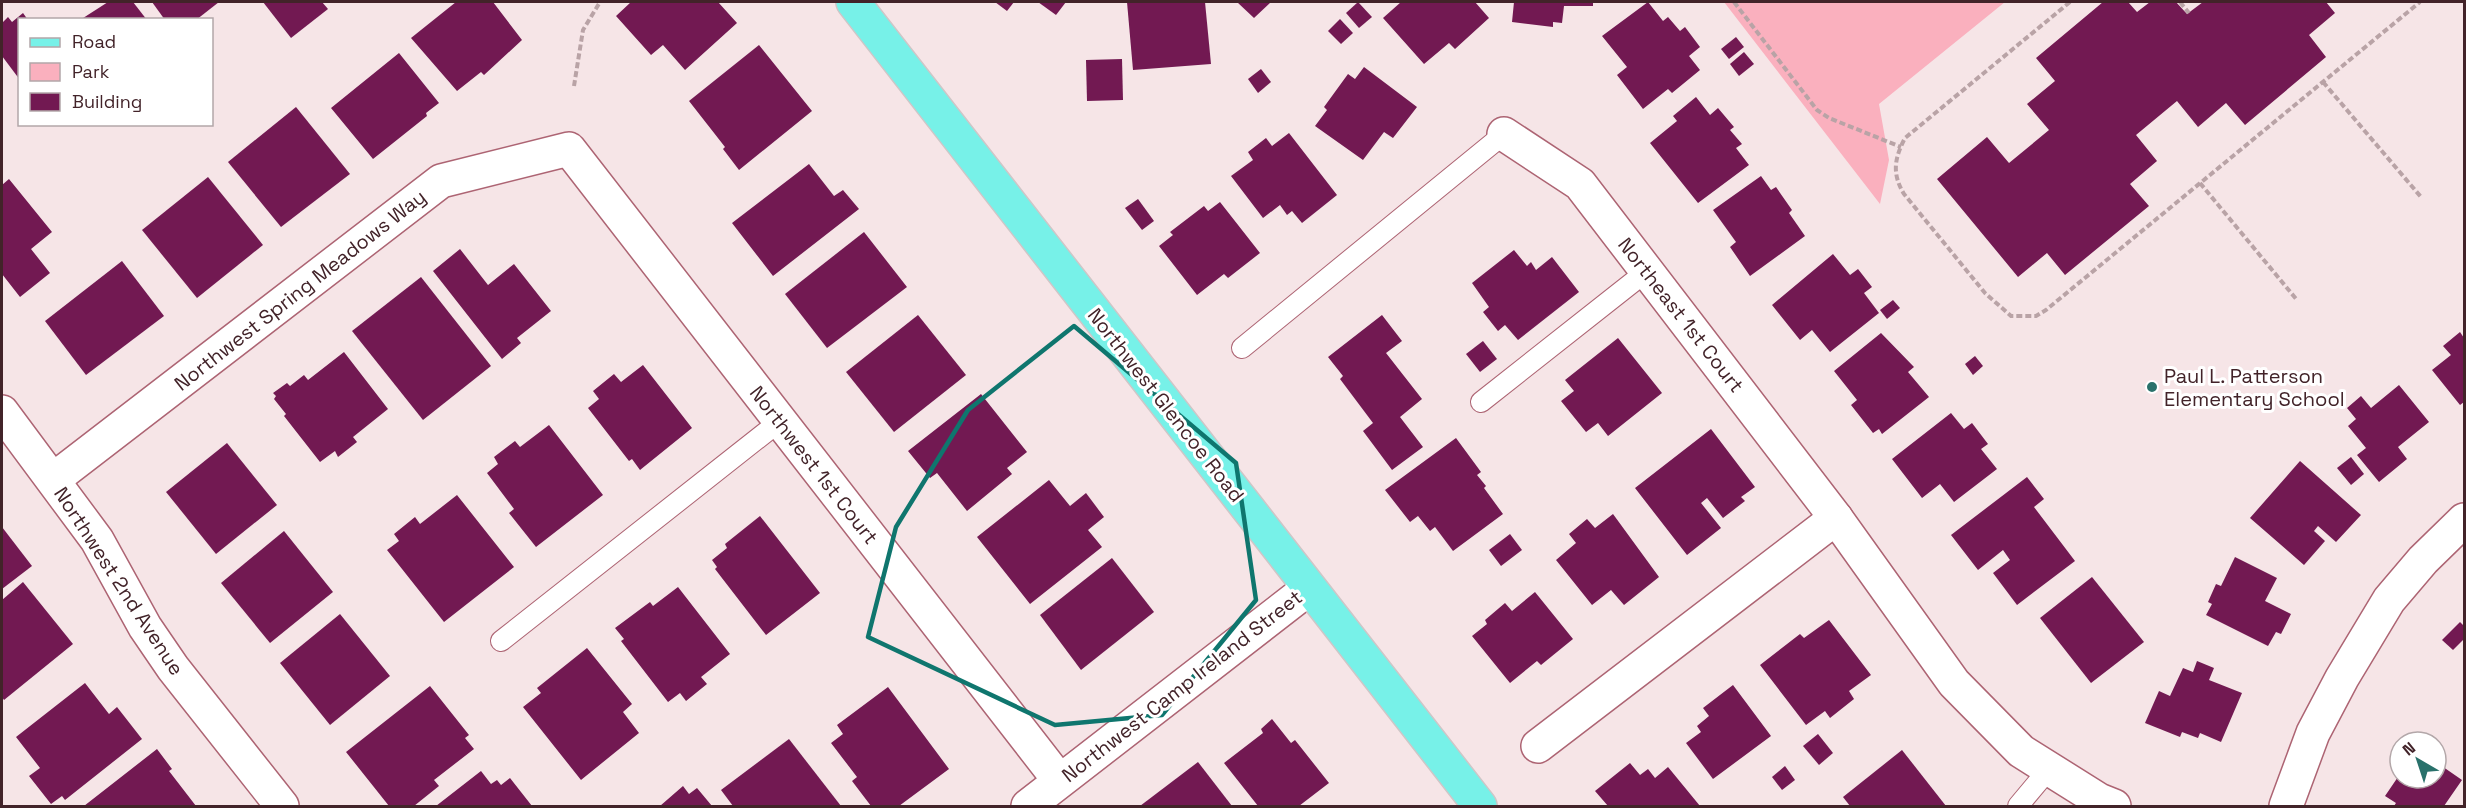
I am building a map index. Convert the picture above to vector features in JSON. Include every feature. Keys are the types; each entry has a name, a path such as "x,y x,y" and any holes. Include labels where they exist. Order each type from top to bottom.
{"main road":[{"name":"Northwest Glencoe Road","path":"853,2 1480,807"}],"street":[{"name":"Northeast 1st Court","path":"1504,134 1580,184 1836,518 1954,683 2020,751 2114,807"},
{"name":"Northwest 1st Court","path":"569,149 1059,780"},
{"name":"Northwest Spring Meadows Way","path":"54,479 441,181 569,149"},
{"name":"Northwest 2nd Avenue","path":"2,412 54,479 97,540 145,627 173,668 282,807"},
{"path":"1538,746 1836,518"},
{"path":"2286,807 2313,733 2342,678 2389,600 2423,560 2464,520"},
{"name":"Northwest Camp Ireland Street","path":"1028,807 1059,780 1308,589"}],"lane":[{"path":"1242,348 1504,134"},
{"path":"1481,402 1647,271"},
{"path":"501,641 780,421"},
{"path":"2018,807 2049,769"}],"path":[{"path":"574,86 583,30 600,2"},
{"path":"1734,2 1817,110 1829,118 1901,147"},
{"path":"2070,2 1917,128 1901,147 1895,166 1896,181 1904,194 1985,293 2011,316 2036,316 2046,310 2421,2"},
{"path":"2180,2 2189,13"},
{"path":"2323,82 2421,197"},
{"path":"2200,183 2298,300"}],"highlighted area":[{"path":"1074,326 1236,463 1256,600 1162,715 1055,725 868,637 896,527 968,410"}],"green space":[{"path":"1724,2 2005,2 1879,104 1889,160 1880,204"}],"building":[{"path":"108,2 133,2 145,18 83,18"},
{"path":"152,2 219,2 199,18 164,18"},
{"path":"263,2 322,2 328,9 291,38"},
{"path":"456,2 493,2 522,40 484,75 481,72 457,91 411,38"},
{"path":"631,2 718,2 737,23 685,70 663,45 651,55 616,16"},
{"path":"995,2 1014,2 1007,11"},
{"path":"1038,2 1066,2 1056,15"},
{"path":"1127,2 1205,2 1211,64 1133,70"},
{"path":"1237,2 1271,2 1254,18"},
{"path":"1358,2 1372,17 1359,28 1346,13"},
{"path":"1401,2 1475,2 1489,18 1455,49 1449,43 1424,64 1383,18"},
{"path":"1514,2 1593,2 1593,6 1564,6 1562,23 1553,22 1553,27 1512,22"},
{"path":"1648,2 1663,21 1668,17 1680,31 1685,27 1700,47 1689,56 1700,70 1672,93 1668,89 1643,109 1617,75 1627,67 1602,36"},
{"path":"2103,2 2128,2 2137,12 2150,2 2176,2 2187,14 2203,2 2326,2 2335,13 2309,35 2326,57 2245,125 2226,103 2198,127 2177,101 2136,135 2157,161 2130,184 2149,206 2065,275 2047,253 2018,277 1937,179 1987,137 2009,163 2049,130 2027,104 2055,81 2036,58"},
{"path":"23,13 27,18 18,18 18,77 2,56 2,23 8,17 12,22"},
{"path":"1340,19 1353,33 1341,44 1328,31"},
{"path":"1736,37 1744,47 1729,59 1721,49"},
{"path":"759,45 812,111 739,170 723,149 725,147 689,101"},
{"path":"1744,52 1754,64 1739,76 1730,64"},
{"path":"399,53 439,103 426,113 427,116 373,159 331,108"},
{"path":"1122,59 1123,100 1087,101 1086,60"},
{"path":"1364,67 1417,107 1393,138 1384,132 1363,160 1315,126 1327,110 1324,107 1348,74 1355,79"},
{"path":"1261,69 1271,82 1258,93 1248,79"},
{"path":"1696,97 1710,115 1718,108 1734,127 1730,130 1742,144 1736,148 1749,165 1698,203 1650,143 1677,121 1673,116"},
{"path":"296,107 350,174 281,227 228,162"},
{"path":"1289,133 1337,195 1302,223 1292,211 1287,215 1280,205 1263,218 1231,176 1253,160 1248,152 1266,138 1272,146"},
{"path":"809,164 834,196 843,190 859,209 773,276 732,223"},
{"path":"1761,176 1771,190 1776,187 1792,210 1789,213 1805,236 1750,276 1730,247 1736,242 1713,210"},
{"path":"208,177 263,245 197,298 142,230"},
{"path":"9,179 52,232 31,249 50,273 20,297 2,274 2,185"},
{"path":"1138,199 1154,221 1142,230 1125,208"},
{"path":"1220,202 1260,253 1228,278 1224,274 1197,295 1159,246 1173,235 1170,232 1204,206 1208,211"},
{"path":"864,232 907,287 827,348 785,294"},
{"path":"460,249 488,285 514,264 551,311 517,338 521,343 502,359 433,271"},
{"path":"1514,250 1527,266 1531,262 1536,270 1552,257 1579,292 1518,340 1505,325 1498,331 1483,312 1489,307 1472,283"},
{"path":"1833,254 1850,275 1858,269 1872,287 1864,293 1879,313 1830,352 1812,330 1800,340 1772,305"},
{"path":"122,261 164,316 86,375 45,321"},
{"path":"421,277 491,366 423,420 352,331"},
{"path":"1893,300 1900,308 1887,319 1880,310"},
{"path":"918,315 966,375 894,432 846,372"},
{"path":"1382,315 1402,341 1386,353 1422,399 1400,417 1423,447 1392,470 1363,431 1373,423 1340,379 1343,376 1328,357"},
{"path":"2460,332 2464,338 2464,402 2460,405 2432,370 2451,355 2443,346"},
{"path":"1881,333 1914,367 1908,372 1929,397 1882,434 1879,429 1873,433 1851,405 1857,400 1834,371"},
{"path":"1618,338 1662,393 1608,436 1598,423 1586,432 1561,401 1574,391 1565,380"},
{"path":"1483,341 1497,359 1480,372 1466,354"},
{"path":"344,352 388,409 353,437 357,442 338,457 335,451 320,462 284,416 286,414 274,399 276,396 273,393 287,383 290,386 304,375 308,380"},
{"path":"1975,356 1983,366 1973,375 1965,364"},
{"path":"643,365 692,428 640,470 632,459 629,461 588,408 599,399 593,391 614,374 621,382"},
{"path":"2399,385 2429,422 2398,447 2407,459 2379,482 2357,455 2366,448 2348,426 2356,419 2347,408 2361,396 2371,408"},
{"path":"981,394 1027,452 1007,468 1012,474 967,511 937,473 930,478 908,451"},
{"path":"1951,413 1964,429 1972,423 1988,444 1981,449 1997,469 1954,502 1940,484 1922,498 1892,459"},
{"path":"549,425 603,495 536,547 509,513 514,509 487,473 498,464 494,457 515,441 520,447"},
{"path":"1711,429 1755,487 1741,497 1745,501 1723,518 1707,498 1701,503 1721,528 1687,555 1635,488"},
{"path":"1456,438 1481,472 1477,475 1503,514 1453,551 1435,527 1430,531 1418,516 1410,522 1385,490"},
{"path":"227,443 277,505 216,554 166,492"},
{"path":"2351,457 2364,474 2351,485 2337,468"},
{"path":"2300,461 2361,515 2336,542 2318,526 2314,531 2325,541 2304,565 2250,518"},
{"path":"2027,477 2044,499 2034,507 2075,561 2017,605 1993,573 2010,560 2003,550 1978,570 1951,535"},
{"path":"1049,480 1070,506 1086,493 1104,517 1088,530 1102,547 1030,604 977,537"},
{"path":"457,495 514,567 444,622 387,550 399,541 394,534 415,517 420,524"},
{"path":"1613,514 1659,577 1624,605 1611,590 1592,605 1556,560 1576,543 1569,534 1587,519 1595,528"},
{"path":"760,516 820,593 766,635 715,569 717,567 712,560 727,548 725,544"},
{"path":"2,527 32,566 2,589"},
{"path":"284,531 333,592 270,643 221,583"},
{"path":"1510,534 1522,550 1501,566 1489,550"},
{"path":"2235,557 2277,578 2265,601 2291,614 2281,634 2276,632 2268,646 2206,615 2212,604 2208,602 2216,584 2221,586"},
{"path":"1112,558 1154,612 1081,670 1040,615"},
{"path":"2092,577 2144,642 2091,683 2040,618"},
{"path":"23,582 73,644 4,700 2,697 2,600"},
{"path":"678,587 730,654 701,677 707,684 686,701 680,693 668,702 621,641 624,639 615,628 650,602 653,606"},
{"path":"1535,592 1573,639 1541,665 1537,661 1510,683 1472,636 1487,624 1485,620 1505,603 1512,611"},
{"path":"340,614 390,676 330,725 280,663"},
{"path":"1829,620 1871,675 1849,691 1854,699 1830,718 1825,711 1806,725 1760,665 1800,634 1804,638"},
{"path":"2460,622 2464,626 2464,639 2453,650 2442,640"},
{"path":"587,648 632,704 623,712 639,733 581,780 523,707 541,693 537,688"},
{"path":"2197,661 2214,668 2209,680 2242,693 2221,742 2200,733 2198,738 2182,732 2180,737 2145,723 2159,691 2170,696 2183,668 2193,672"},
{"path":"85,683 109,714 117,707 142,739 65,800 62,796 51,804 29,776 40,768 16,737"},
{"path":"1733,685 1771,736 1713,779 1686,743 1701,732 1697,726 1709,716 1703,708"},
{"path":"430,686 469,735 465,738 474,749 434,780 439,786 414,806 389,806 346,752"},
{"path":"888,687 949,769 899,806 871,806 852,781 857,777 831,743 843,734 837,725"},
{"path":"1272,719 1291,743 1295,740 1329,783 1299,806 1258,806 1224,763 1263,733 1261,729"},
{"path":"1818,734 1833,753 1819,765 1803,746"},
{"path":"789,739 841,806 733,806 721,790"},
{"path":"157,749 172,769 169,771 196,806 84,806"},
{"path":"1902,750 1946,806 1850,806 1843,797"},
{"path":"1198,762 1232,806 1140,806"},
{"path":"1630,763 1640,775 1648,769 1655,778 1668,767 1700,806 1608,806 1595,791"},
{"path":"1785,766 1795,780 1782,790 1772,777"},
{"path":"2448,770 2462,780 2444,806 2394,806 2396,803 2385,796 2389,790 2448,790"},
{"path":"481,771 491,784 497,780 501,785 510,778 532,806 436,806"},
{"path":"683,786 689,794 697,788 712,806 660,806"}],"place":[{"name":"Paul L. Patterson Elementary School","path":"2152,387"}]}
